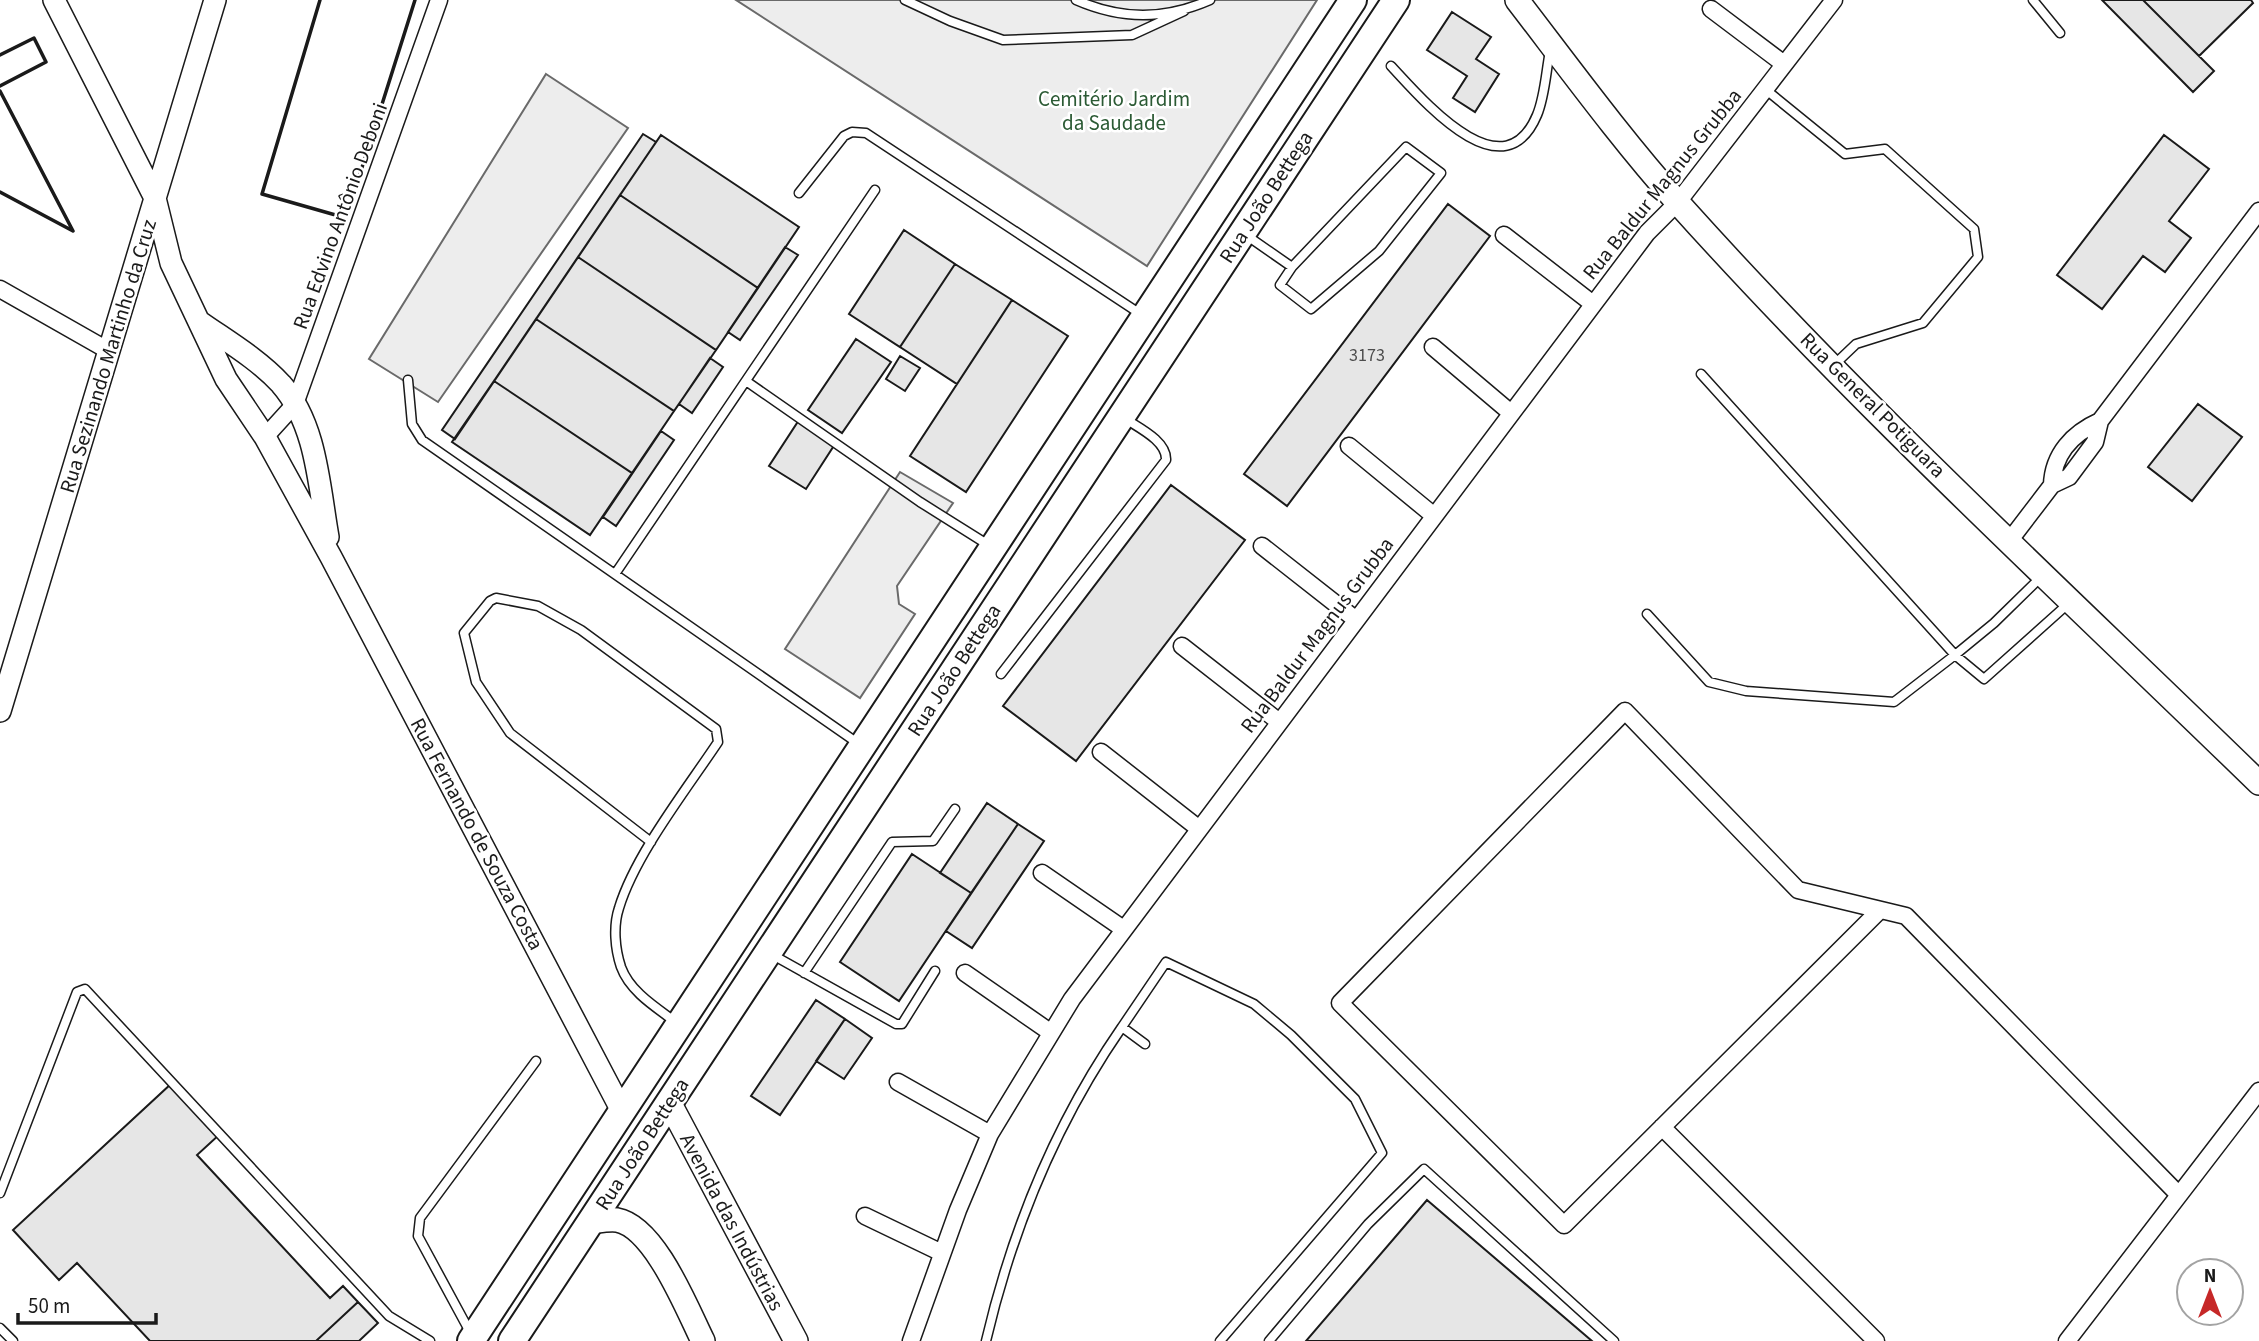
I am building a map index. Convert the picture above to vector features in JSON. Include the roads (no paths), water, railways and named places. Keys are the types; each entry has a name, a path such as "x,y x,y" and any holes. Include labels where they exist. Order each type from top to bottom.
{"main road":[{"name":"Rua João Bettega","path":"473,1340 1353,0"},
{"name":"Rua João Bettega","path":"512,1341 1396,0"},
{"name":"Rua General Potiguara","path":"1517,0 1678,202 1832,366 2259,783"},
{"path":"1042,471 1072,490"},
{"path":"1020,505 1050,524"},
{"path":"679,1024 708,1044"},
{"name":"Avenida das Indústrias","path":"669,1102 796,1341"},
{"path":"590,1222 618,1220 644,1237 655,1251 703,1341"}],"street":[{"name":"Rua Fernando de Souza Costa","path":"54,0 155,198 171,263 226,379 265,437 331,557 622,1111"},
{"name":"Rua Sezinando Martinho da Cruz","path":"0,711 215,0"},
{"name":"Rua Edvino Antônio Deboni","path":"265,437 295,404 439,0"},
{"name":"Rua Baldur Magnus Grubba","path":"911,1341 942,1253 990,1134 1050,1032 1122,928 1593,304 1647,233 1678,202 1834,0"},
{"path":"1711,9 1784,64"},
{"path":"2010,540 2052,485 2053,464 2079,430 2100,421 2259,211"},
{"path":"1504,235 1593,304"},
{"path":"0,289 109,351"},
{"name":"Rua Fernando de Souza Costa","path":"198,321 266,370 295,404 314,456 331,557"},
{"path":"1433,347 1511,412"},
{"path":"1349,446 1433,515"},
{"path":"1262,546 1355,619"},
{"path":"1182,646 1278,721"},
{"path":"1880,910 1564,1225 1340,1003 1625,711 1798,890 1906,916 2179,1195"},
{"path":"1101,752 1198,828"},
{"path":"1042,873 1122,928"},
{"path":"965,973 1050,1032"},
{"path":"898,1082 990,1134"},
{"path":"2067,1341 2259,1091"},
{"path":"1662,1127 1877,1341"},
{"path":"865,1216 942,1253"}],"lane":[{"path":"905,0 950,21 1003,40 1132,35 1210,0"},
{"path":"1076,0 1101,11 1143,17 1184,11"},
{"path":"2033,0 2060,33"},
{"path":"1391,66 1427,105 1472,142 1495,146 1514,142 1531,126 1539,112 1551,45"},
{"path":"1765,89 1845,154 1885,149 1973,229 1978,257 1923,323 1856,344 1832,366"},
{"path":"799,193 844,136 852,132 866,133 1144,317"},
{"path":"1406,147 1441,173 1379,251 1311,309 1280,285 1292,267 1406,147"},
{"path":"615,574 876,190"},
{"path":"1242,233 1292,267"},
{"path":"1700,374 1955,655 1984,679 2072,600"},
{"path":"408,380 412,424 422,440 862,746"},
{"path":"746,381 920,502 993,547"},
{"path":"1001,674 1167,460 1167,452 1161,445 1122,416"},
{"path":"1647,614 1709,682 1746,691 1894,702 1994,623 2044,574"},
{"path":"651,842 510,733 475,682 464,633 490,601 496,598 538,606 581,630 716,729 718,742 651,842 618,908 615,932 621,969 631,985 679,1024"},
{"path":"804,973 892,842 933,841 955,809"},
{"path":"768,952 899,1024 935,971"},
{"path":"986,1341 998,1292 1030,1199 1079,1097 1166,962 1254,1004 1310,1051 1355,1099 1382,1153 1220,1341"},
{"path":"0,1193 77,992 85,989 389,1316 430,1341"},
{"path":"1122,1027 1145,1044"},
{"path":"473,1340 418,1236 420,1218 536,1060"},
{"path":"1269,1341 1368,1224 1424,1169 1614,1341"},
{"path":"0,1328 13,1341"}],"park label":[{"name":"Cemitério Jardim da Saudade","path":"1114,111"}]}
